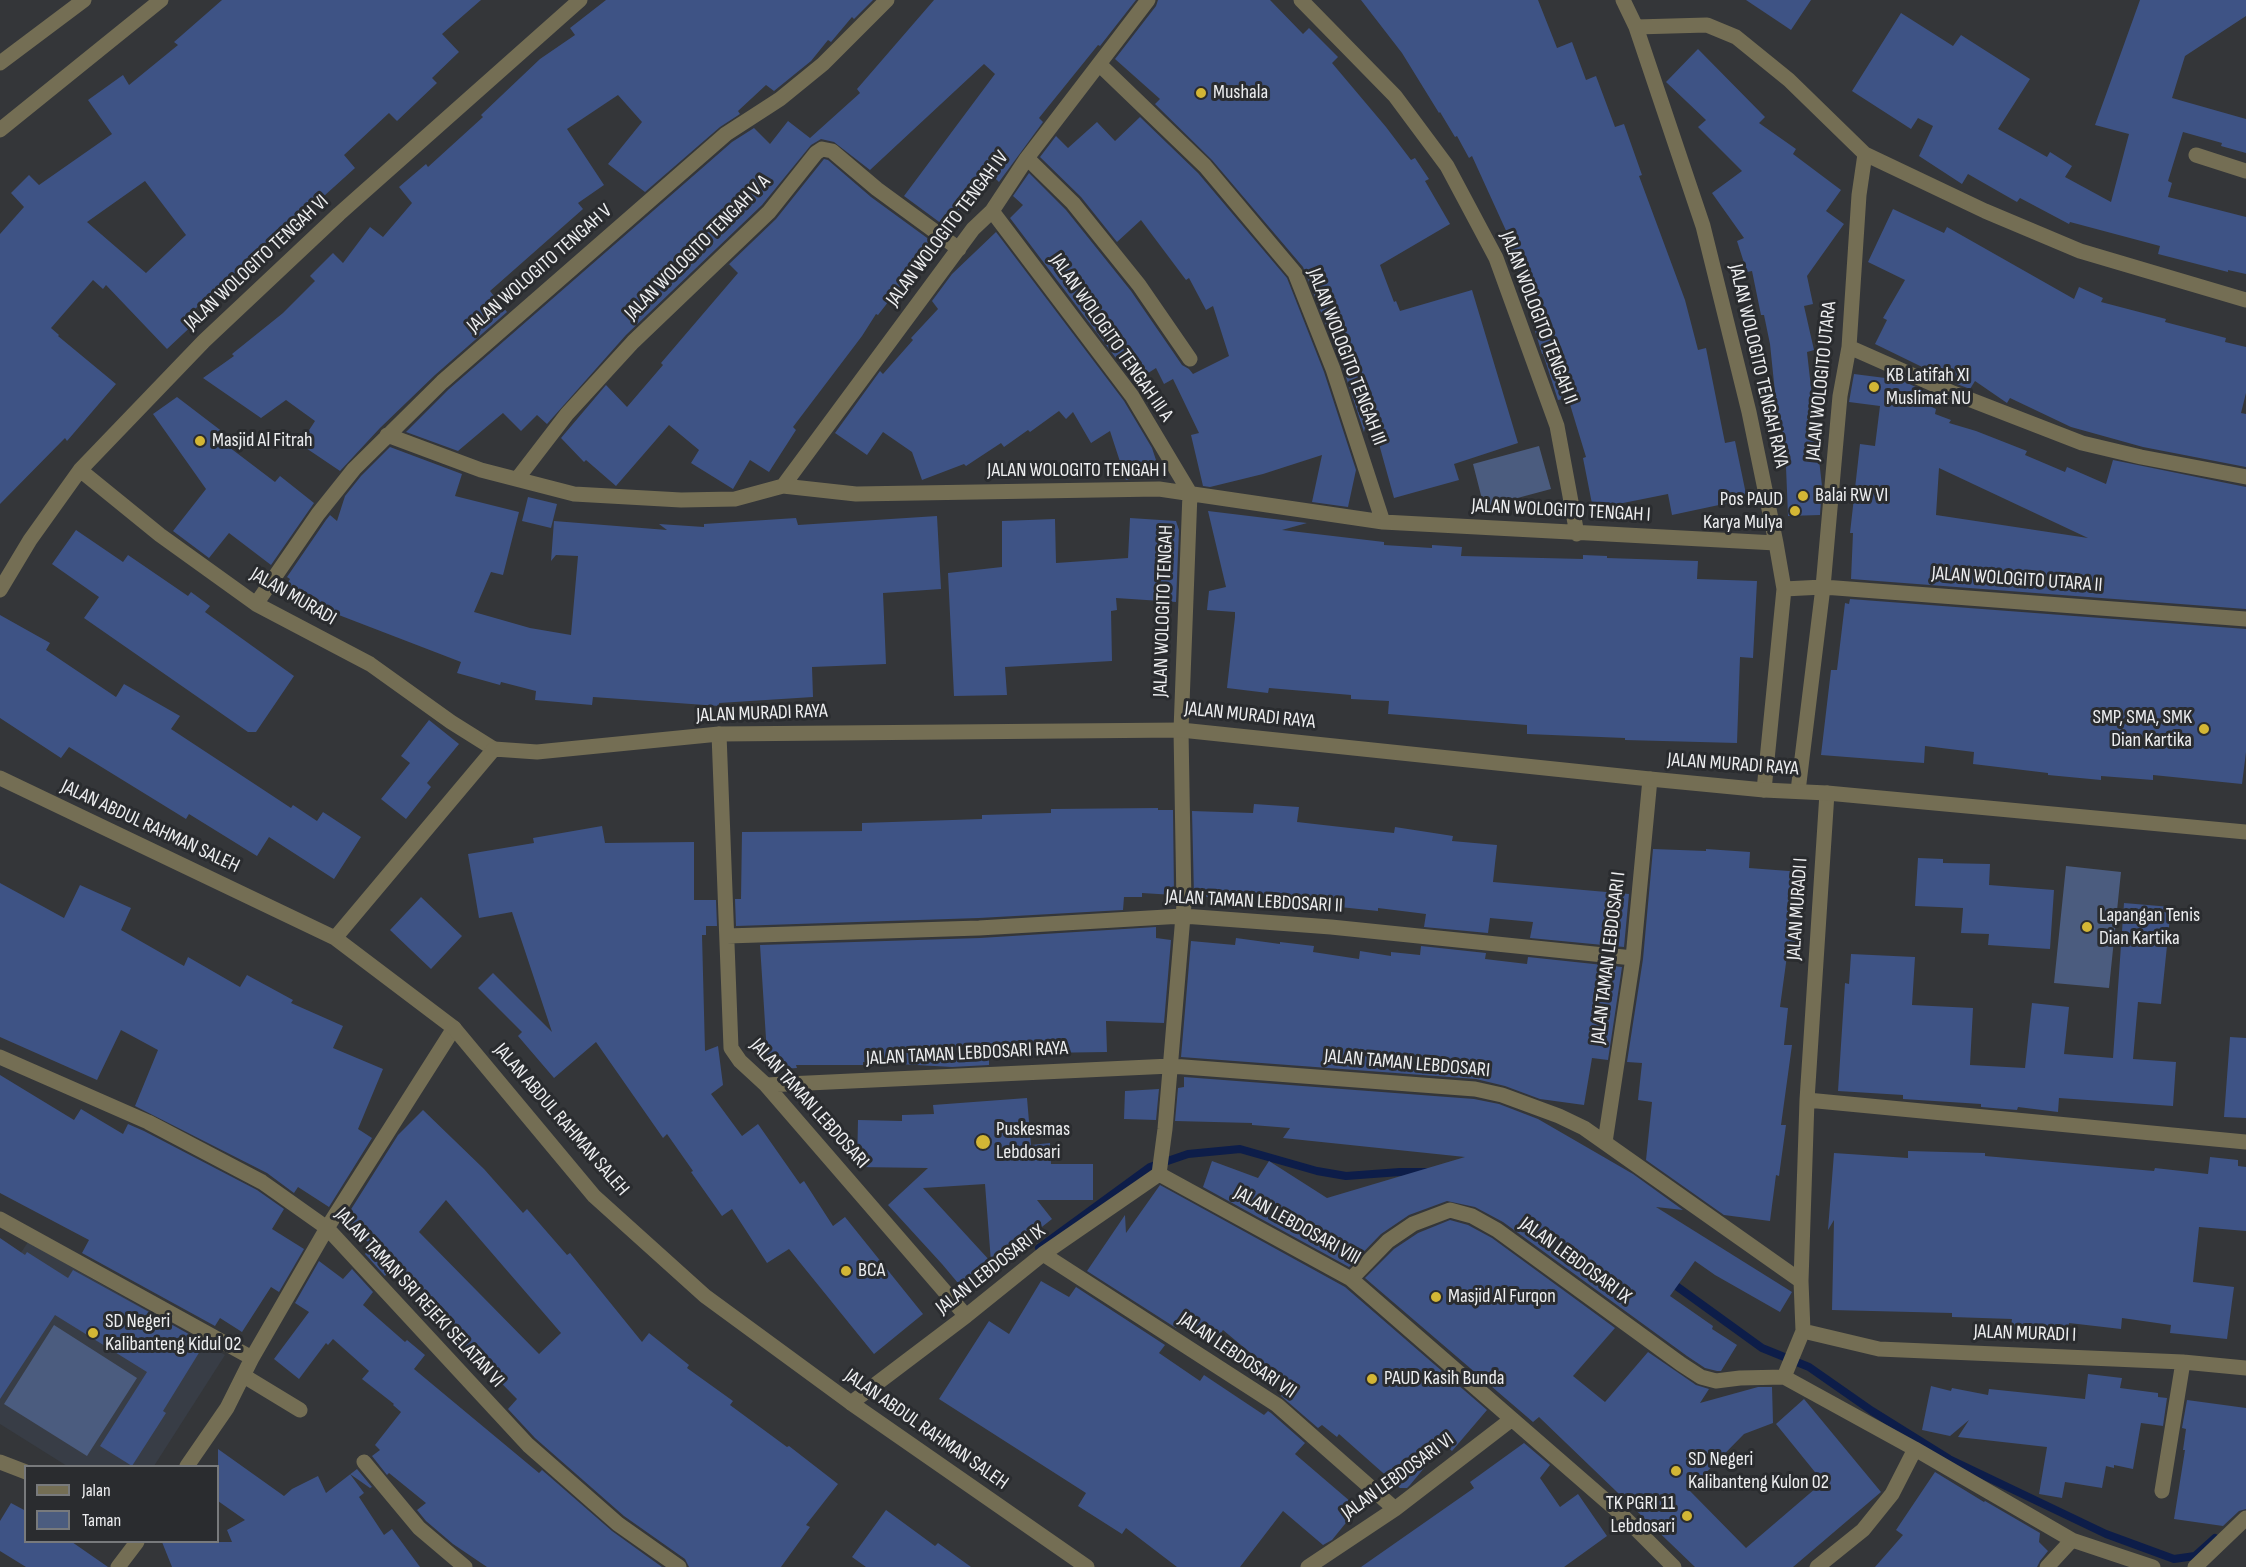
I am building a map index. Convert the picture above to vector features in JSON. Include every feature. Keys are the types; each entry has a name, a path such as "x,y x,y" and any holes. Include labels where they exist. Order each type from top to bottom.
{"street":[{"path":"0,63 84,0"},
{"path":"0,130 161,0"},
{"name":"JALAN WOLOGITO TENGAH VI","path":"0,590 30,540 80,470 204,340 339,214 580,0"},
{"name":"JALAN WOLOGITO TENGAH V","path":"256,604 318,514 354,469 442,382 726,134 780,99 823,64 887,0"},
{"name":"JALAN WOLOGITO TENGAH IV","path":"783,486 973,229 992,211 1027,158 1148,0"},
{"name":"JALAN WOLOGITO TENGAH II","path":"1301,0 1395,96 1447,166 1496,258 1557,426 1576,534"},
{"name":"JALAN WOLOGITO TENGAH RAYA","path":"1623,0 1636,27 1703,226 1749,412 1776,543 1784,589 1764,790"},
{"path":"1636,27 1707,25 1737,37 1789,80 1865,154 1985,211 2080,251 2246,300"},
{"name":"JALAN WOLOGITO TENGAH III","path":"1099,64 1205,166 1295,273 1333,369 1383,522"},
{"name":"JALAN WOLOGITO TENGAH V A","path":"517,479 567,414 633,342 769,212 816,153 822,149 832,151 877,189 959,249"},
{"name":"JALAN WOLOGITO UTARA","path":"1798,791 1823,587 1840,396 1849,347 1859,195 1865,154"},
{"path":"2196,155 2246,171"},
{"path":"1027,158 1073,203 1096,231 1139,285 1190,359"},
{"name":"JALAN WOLOGITO TENGAH III A","path":"992,211 1132,396 1190,493"},
{"path":"1849,347 1953,393 2082,443 2141,458 2246,477"},
{"name":"JALAN WOLOGITO TENGAH I","path":"387,435 481,470 574,494 681,500 735,499 783,486 856,494 1159,489 1383,522 1776,543"},
{"name":"JALAN MURADI","path":"80,470 160,535 256,604 370,664 451,722 494,749"},
{"name":"JALAN WOLOGITO TENGAH","path":"1180,730 1190,493"},
{"name":"JALAN WOLOGITO UTARA II","path":"1784,589 1823,587 2246,619"},
{"path":"1160,1171 1183,916 1180,730"},
{"name":"JALAN MURADI RAYA","path":"494,749 537,752 719,734 1180,730 1764,790 1827,793 2246,832"},
{"name":"JALAN TAMAN LEBDOSARI","path":"719,734 731,1048 740,1061 766,1085 966,1316"},
{"path":"335,938 494,749"},
{"name":"JALAN ABDUL RAHMAN SALEH","path":"0,778 335,938 454,1028 594,1196 705,1296 851,1403 1087,1567"},
{"name":"JALAN TAMAN LEBDOSARI I","path":"1605,1142 1633,958 1650,779"},
{"name":"JALAN MURADI I","path":"1786,1375 1803,1331 1801,1281 1807,1100 1827,793"},
{"name":"JALAN TAMAN LEBDOSARI II","path":"727,936 979,928 1183,916 1331,927 1633,958"},
{"path":"188,1465 227,1408 252,1358 327,1228 454,1028"},
{"name":"JALAN TAMAN SRI REJEKI SELATAN VI","path":"0,1057 148,1122 262,1182 327,1228 528,1445 618,1524 679,1567"},
{"name":"JALAN TAMAN LEBDOSARI","path":"1171,1066 1474,1089 1502,1095 1584,1128 1801,1281"},
{"name":"JALAN TAMAN LEBDOSARI RAYA","path":"766,1085 1171,1066"},
{"path":"1807,1100 2246,1142"},
{"name":"JALAN LEBDOSARI IX","path":"851,1403 1043,1254 1160,1171"},
{"name":"JALAN LEBDOSARI VIII","path":"1160,1171 1351,1279 1620,1513 1674,1567"},
{"name":"JALAN LEBDOSARI IX","path":"1351,1279 1388,1241 1413,1224 1450,1210 1472,1216 1497,1230 1701,1377 1716,1381 1786,1375"},
{"path":"0,1219 252,1358"},
{"name":"JALAN LEBDOSARI VII","path":"1043,1254 1277,1405 1395,1509"},
{"name":"JALAN MURADI I","path":"1803,1331 1879,1349 2183,1362 2246,1368"},
{"path":"2162,1491 2183,1362"},
{"path":"1786,1375 2072,1540 2152,1567"},
{"path":"244,1376 300,1410"},
{"name":"JALAN LEBDOSARI VI","path":"1308,1567 1395,1509 1512,1419"},
{"path":"1817,1567 1863,1530 1892,1494 1915,1449"},
{"path":"0,1462 24,1471"},
{"path":"364,1462 419,1528 465,1567"},
{"path":"2195,1567 2246,1518"},
{"path":"2047,1567 2072,1540"},
{"path":"118,1567 131,1544"}],"shaded area":[{"name":"SD Negeri Kalibanteng Kidul 02","path":"28,1242 225,1355 155,1465 65,1465 0,1424 0,1312 3,1280"}],"green space":[{"path":"1539,446 1551,489 1484,507 1473,464"},
{"name":"Lapangan Tenis Dian Kartika","path":"2066,866 2121,872 2109,988 2054,983"},
{"path":"54,1325 137,1378 87,1456 4,1404"}],"building":[{"path":"222,0 481,0 442,34 459,52 432,78 437,83 397,121 389,113 344,155 355,168 231,280 228,277 192,312 199,319 167,349 106,285 103,289 93,280 51,328 116,384 67,441 65,438 0,504 0,234 24,207 11,193 29,175 39,185 112,134 88,100 123,75 129,85 178,45 174,42","holes":["145,181 186,235 146,273 87,222"]},
{"path":"606,0 873,0 854,19 852,17 831,42 828,40 811,61 774,91 766,85 738,111 740,114 720,127 645,192 608,164 642,122 618,95 567,129 604,185 578,203 583,209 490,291 507,312 435,375 380,428 340,471 300,444 315,421 286,400 261,418 203,378 234,356 232,354 283,313 315,281 310,276 333,253 343,263 370,227 383,237 412,203 399,187 426,164 428,167 483,117 481,115 540,59 575,35 570,28"},
{"path":"934,0 1136,0 1039,118 1043,122 999,182 988,171 946,227 904,196 995,74 984,64 870,170 834,142 821,139 811,145 762,205 626,335 547,424 537,415 521,431 503,413 458,451 406,432 449,389 732,142 754,128 770,144 788,121 810,138 860,93 857,89"},
{"path":"1158,0 1270,0 1303,34 1309,28 1338,57 1332,63 1411,160 1415,158 1429,179 1425,181 1450,224 1380,265 1394,302 1396,301 1400,311 1472,290 1518,443 1454,464 1459,480 1394,498 1369,408 1364,432 1342,365 1303,267 1212,160 1155,104 1160,99 1115,59 1156,6"},
{"path":"1361,0 1538,0 1557,48 1572,42 1586,80 1596,76 1615,127 1624,124 1642,175 1639,176 1685,300 1698,350 1706,348 1725,443 1735,441 1747,499 1672,515 1668,494 1593,509 1583,458 1586,457 1568,398 1558,400 1522,288 1525,287 1504,236 1508,235 1472,156 1469,158 1402,53"},
{"path":"1746,0 1811,0 1791,30"},
{"path":"2140,0 2246,0 2246,16 2185,56 2172,98 2246,119 2246,153 2221,146 2222,143 2183,132 2168,181 2172,183 2168,197 2246,217 2246,274 2228,270 2228,272 2158,254 2160,246 2070,222 2069,224 2020,198 2017,202 1968,174 1962,184 1919,156 1933,126 1918,118 1911,129 1852,91 1901,13 1953,46 1961,35 2030,79 1998,129 2047,157 2050,152 2072,166 2065,177 2111,202 2129,134 2095,125"},
{"path":"1698,49 1765,117 1759,123 1796,149 1793,154 1841,190 1826,211 1844,224 1807,276 1813,304 1804,306 1814,350 1807,352 1822,486 1820,515 1788,516 1786,467 1780,468 1773,413 1777,412 1770,344 1764,315 1761,315 1752,271 1747,272 1737,241 1744,238 1712,193 1742,171 1698,127 1706,120 1666,82"},
{"path":"1140,117 1198,173 1287,278 1324,372 1356,470 1348,507 1312,502 1322,455 1263,474 1210,487 1203,486 1191,435 1199,433 1173,379 1164,384 1156,368 1134,382 1010,218 1023,205 1013,196 1029,173 1066,210 1131,291 1182,365 1193,374 1229,356 1213,306 1206,310 1189,278 1186,280 1141,220 1117,242 1081,197 1040,157 1056,136 1068,148 1097,122 1115,141"},
{"path":"824,159 934,243 878,315 876,314 793,427 796,430 769,472 750,460 733,489 691,463 699,450 669,425 616,486 586,460 584,462 561,438 606,385 627,407 663,365 661,363 738,273 729,264 776,219"},
{"path":"1893,209 1944,233 1947,227 2074,299 2079,287 2103,298 2101,302 2166,319 2165,322 2226,338 2225,342 2246,347 2246,393 2241,413 2246,414 2246,467 2143,447 2071,427 2010,398 2007,403 1975,381 1970,389 1875,344 1887,320 1883,318 1905,280 1868,262"},
{"path":"996,232 1124,401 1152,448 1159,469 1126,480 1110,431 1091,443 1073,412 1066,419 1059,411 1004,447 1001,443 966,466 964,464 922,480 912,452 883,432 867,455 835,433 880,371 883,374 913,340 911,338 938,309 932,301 952,274"},
{"path":"1854,374 1901,380 1924,391 1919,401 1936,409 1935,414 1951,420 1949,423 2027,451 2025,455 2065,472 2067,467 2106,484 2113,460 2246,487 2246,609 1851,579 1853,533 1850,533 1860,444 1875,446 1880,406 1849,402","holes":["1939,468 2088,538 1936,515"]},
{"path":"177,397 232,439 225,444 275,482 280,476 314,503 271,565 229,533 209,558 173,531 206,489 153,414"},
{"path":"390,447 462,474 455,496 519,512 503,575 491,572 474,612 530,628 571,635 578,556 556,555 551,561 554,521 667,530 659,524 704,527 704,524 796,518 798,525 937,516 941,589 883,593 886,664 812,667 813,697 719,703 719,706 593,697 592,705 535,700 536,691 501,682 500,685 457,673 461,662 331,612 328,617 283,592 290,579 287,577 326,520 330,515 337,521 345,496"},
{"path":"528,497 557,504 551,528 522,521"},
{"path":"1208,511 1307,523 1282,530 1384,542 1384,545 1462,547 1461,556 1583,559 1583,555 1698,561 1697,579 1757,581 1753,658 1740,657 1737,743 1527,734 1527,725 1388,714 1389,701 1351,699 1351,695 1269,688 1268,693 1227,688 1235,612 1207,610 1209,591 1226,587"},
{"path":"1130,518 1176,521 1179,530 1176,602 1116,598 1117,610 1111,611 1112,661 1005,667 1007,695 954,696 948,573 1002,567 1002,521 1055,519 1056,563 1128,558"},
{"path":"76,530 123,562 128,555 188,596 191,592 210,606 205,612 294,676 256,732 248,732 84,618 99,597 52,564"},
{"path":"1850,599 2246,629 2246,752 2242,784 2153,775 2153,780 2101,776 2101,780 2048,775 2048,773 1973,764 1974,752 1925,746 1924,763 1821,755 1831,670 1837,670 1845,603 1849,604"},
{"path":"0,615 50,643 46,650 116,697 124,684 180,716 171,729 291,808 293,805 317,821 323,812 361,837 334,879 269,837 257,856 189,814 186,819 69,747 61,758 0,718"},
{"path":"429,720 459,744 427,783 431,787 406,819 381,799 410,763 401,756"},
{"path":"1254,804 1299,807 1297,822 1394,833 1395,827 1453,836 1452,841 1497,845 1493,882 1629,894 1624,947 1530,938 1533,922 1490,918 1488,933 1424,927 1426,914 1378,908 1378,911 1292,902 1194,896 1192,811 1253,813"},
{"path":"1158,808 1158,810 1173,810 1174,895 1142,893 1142,897 1124,897 1123,910 979,918 736,926 735,899 741,899 742,832 862,831 862,823 982,819 982,815 1051,813 1051,809"},
{"path":"602,826 605,843 694,842 694,900 716,900 717,926 706,926 706,935 702,935 705,1051 718,1046 723,1085 711,1094 742,1136 758,1124 800,1184 804,1181 833,1226 845,1217 923,1314 874,1354 789,1249 767,1263 732,1209 722,1216 667,1134 663,1138 596,1042 554,1078 518,1036 522,1032 478,988 493,973 552,1032 512,912 479,918 468,854 534,843 533,838"},
{"path":"1653,849 1750,852 1749,868 1802,872 1795,942 1789,941 1780,1007 1788,1008 1784,1045 1792,1045 1781,1125 1786,1125 1770,1221 1724,1215 1646,1160 1652,1102 1638,1100 1642,1063 1627,1062 1643,959"},
{"path":"1918,858 1943,859 1943,863 1990,864 1989,885 2054,890 2050,949 1988,945 1989,934 1961,933 1963,908 1915,906"},
{"path":"0,883 64,918 80,885 131,908 121,930 184,966 188,957 240,987 247,975 293,1000 291,1003 343,1026 333,1048 383,1069 358,1129 372,1138 329,1207 298,1187 294,1193 267,1173 135,1106 158,1050 121,1030 97,1080 0,1037"},
{"path":"421,897 462,936 431,969 390,930"},
{"path":"2124,903 2171,907 2161,1004 2138,1002 2133,1059 2176,1062 2173,1106 2059,1098 2058,1112 2018,1107 2017,1110 1981,1107 1981,1104 1903,1099 1903,1095 1838,1091 1845,983 1849,984 1851,954 1915,957 1912,1005 1973,1008 1970,1065 2025,1068 2032,1003 2069,1007 2064,1054 2113,1058"},
{"path":"1156,927 1156,938 1171,940 1164,1023 1106,1021 1107,1052 1040,1053 1040,1057 1003,1055 1003,1058 989,1057 989,1065 952,1067 863,1062 863,1065 796,1065 797,1068 768,1070 760,945 980,938"},
{"path":"1236,938 1314,946 1313,952 1359,959 1360,951 1391,956 1391,952 1420,955 1421,946 1486,953 1485,959 1527,964 1528,957 1622,967 1608,1060 1592,1058 1584,1105 1540,1099 1505,1086 1476,1079 1181,1057 1191,941 1235,945"},
{"path":"2230,1037 2246,1038 2246,1118 2224,1117"},
{"path":"0,1075 74,1120 81,1109 123,1134 128,1124 144,1131 257,1190 284,1209 272,1229 304,1249 279,1292 271,1287 242,1332 220,1318 215,1326 82,1253 89,1240 0,1193"},
{"path":"1184,1077 1474,1099 1499,1104 1538,1119 1633,1174 1683,1210 1656,1207 1792,1292 1780,1312 1695,1261 1670,1296 1713,1326 1712,1329 1737,1345 1721,1371 1717,1371 1705,1368 1687,1356 1503,1222 1475,1207 1447,1201 1409,1215 1381,1234 1349,1267 1203,1187 1212,1161 1258,1178 1269,1161 1327,1198 1465,1157 1283,1138 1290,1128 1252,1125 1252,1123 1175,1121 1178,1088 1184,1087"},
{"path":"1159,1089 1156,1120 1124,1119 1125,1091"},
{"path":"1027,1098 1031,1145 1050,1143 1051,1164 1093,1164 1093,1200 1037,1200 1052,1219 963,1289 888,1205 928,1168 857,1167 858,1120 902,1121 902,1115 934,1114 933,1105","holes":["985,1184 991,1262 923,1188"]},
{"path":"423,1110 484,1169 523,1213 527,1209 567,1255 570,1253 642,1342 649,1333 689,1365 687,1368 733,1401 730,1405 838,1484 806,1525 810,1527 781,1567 689,1567 685,1559 624,1516 535,1438 508,1409 517,1399 390,1270 385,1276 365,1254 372,1245 343,1222 398,1135","holes":["446,1200 561,1333 539,1354 419,1232"]},
{"path":"1908,1151 1985,1153 1985,1156 2208,1174 2210,1157 2238,1160 2238,1166 2246,1167 2246,1231 2199,1227 2193,1282 2234,1287 2227,1339 2170,1333 2171,1325 2122,1318 2121,1329 2069,1323 2068,1338 2010,1334 2012,1319 1952,1317 1952,1313 1832,1310 1834,1220 1828,1230 1834,1153 1908,1158"},
{"path":"1160,1185 1345,1287 1487,1410 1452,1451 1444,1444 1407,1488 1400,1488 1339,1434 1337,1437 1322,1425 1318,1428 1281,1396 1290,1386 1223,1330 1216,1340 1183,1318 1176,1328 1087,1271 1125,1215 1126,1233"},
{"path":"1450,1220 1468,1225 1492,1238 1615,1328 1573,1376 1605,1402 1648,1352 1696,1385 1709,1389 1700,1403 1758,1387 1772,1387 1773,1423 1744,1434 1689,1490 1746,1548 1823,1482 1776,1424 1804,1399 1881,1492 1793,1567 1695,1567 1539,1417 1533,1422 1365,1278 1394,1249 1418,1233"},
{"path":"0,1238 25,1255 27,1252 68,1278 73,1270 205,1343 163,1411 166,1413 133,1465 100,1446 147,1372 55,1315 0,1399"},
{"path":"319,1261 343,1279 352,1269 373,1292 363,1305 405,1342 407,1340 425,1355 414,1369 539,1473 542,1470 612,1531 662,1567 487,1567 453,1544 426,1521 417,1510 426,1503 389,1473 387,1475 372,1456 380,1450 375,1445 401,1412 362,1379 369,1371 333,1339 328,1345 326,1343 299,1379 274,1359 309,1312 295,1303"},
{"path":"1041,1281 1069,1297 1076,1287 1165,1345 1159,1353 1200,1381 1204,1375 1264,1415 1268,1411 1271,1413 1305,1443 1295,1454 1358,1508 1332,1540 1323,1545 1283,1511 1240,1567 1177,1567 1126,1528 1122,1534 1078,1506 1086,1493 939,1399 989,1321 1009,1334"},
{"path":"2088,1374 2122,1378 2120,1388 2158,1393 2158,1397 2167,1398 2163,1426 2141,1423 2133,1469 2114,1465 2114,1468 2106,1466 2102,1488 2065,1482 2062,1498 2039,1494 2047,1447 1958,1437 1969,1420 1950,1436 1922,1430 1931,1386 1951,1391 1952,1388 1988,1395 1989,1389 2085,1399"},
{"path":"2187,1400 2246,1408 2246,1509 2239,1511 2223,1526 2174,1519 2185,1450 2183,1450 2186,1429 2182,1428"},
{"path":"1524,1443 1550,1465 1540,1478 1560,1507 1578,1494 1607,1536 1564,1567 1361,1567 1474,1488 1470,1482"},
{"path":"218,1449 284,1496 292,1489 318,1476 326,1493 350,1474 364,1493 359,1497 384,1535 392,1529 420,1567 172,1567 162,1543 232,1542 227,1530 245,1520 219,1502"},
{"path":"357,1469 372,1487 370,1488 350,1474"},
{"path":"1935,1472 2040,1533 2039,1542 2048,1551 2037,1567 1875,1567 1903,1535 1896,1530"},
{"path":"11,1503 24,1510 24,1543 73,1543 108,1567 26,1567 0,1551 0,1521"},
{"path":"886,1510 935,1546 938,1543 971,1567 866,1567 852,1557"}],"waterway":[{"path":"1039,1248 1150,1167 1188,1154 1240,1149 1317,1171 1346,1176 1425,1172"},
{"path":"1668,1280 1762,1348 1809,1367 1872,1411 1949,1459 2106,1534 2174,1559 2195,1556 2215,1538"}],"place":[{"name":"Mushala","path":"1201,93"},
{"name":"KB Latifah XI Muslimat NU","path":"1874,387"},
{"name":"Masjid Al Fitrah","path":"200,441"},
{"name":"Balai RW VI","path":"1803,496"},
{"name":"Pos PAUD Karya Mulya","path":"1795,511"},
{"name":"SMP, SMA, SMK Dian Kartika","path":"2204,729"},
{"name":"Lapangan Tenis Dian Kartika","path":"2087,927"},
{"name":"Puskesmas Lebdosari","path":"983,1142"},
{"name":"BCA","path":"846,1271"},
{"name":"Masjid Al Furqon","path":"1436,1297"},
{"name":"SD Negeri Kalibanteng Kidul 02","path":"93,1333"},
{"name":"PAUD Kasih Bunda","path":"1372,1379"},
{"name":"SD Negeri Kalibanteng Kulon 02","path":"1676,1471"},
{"name":"TK PGRI 11 Lebdosari","path":"1687,1516"}]}
